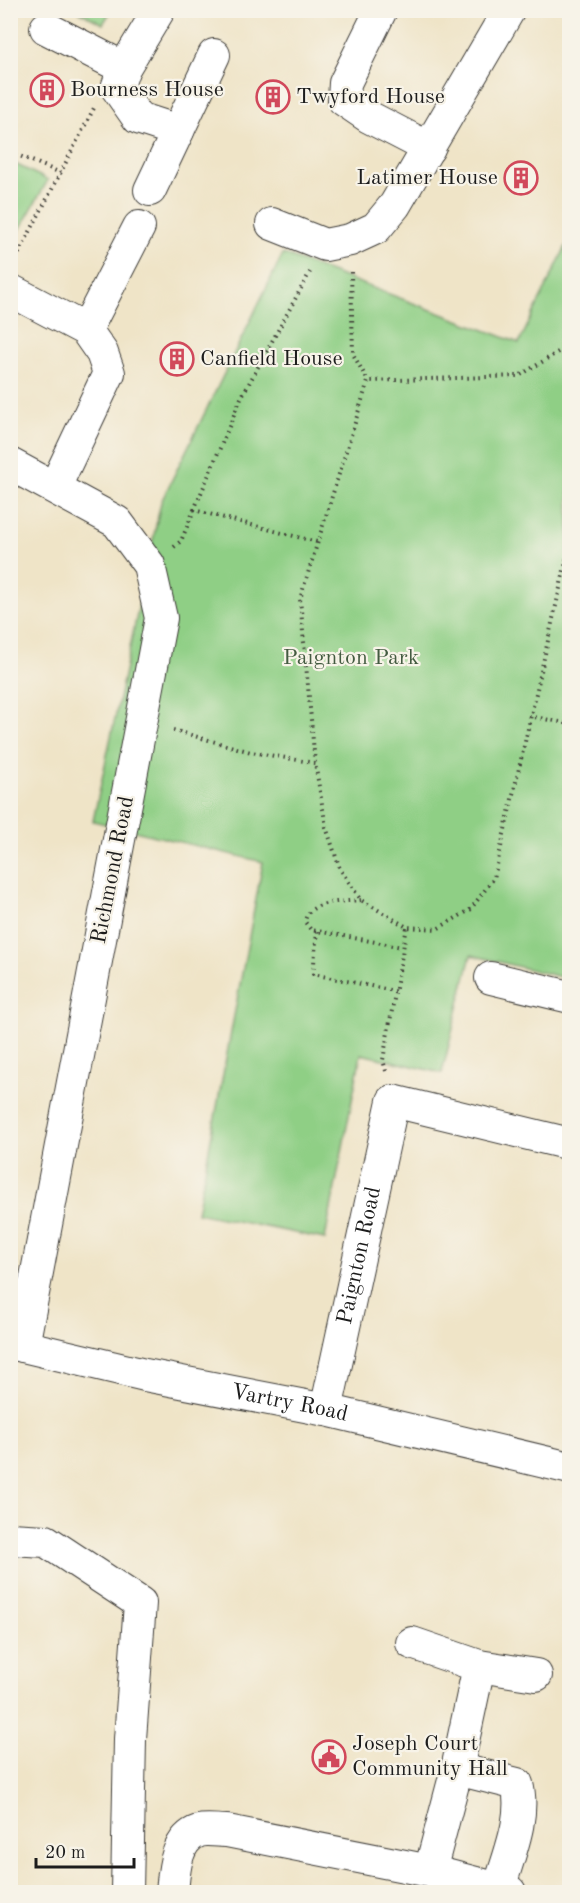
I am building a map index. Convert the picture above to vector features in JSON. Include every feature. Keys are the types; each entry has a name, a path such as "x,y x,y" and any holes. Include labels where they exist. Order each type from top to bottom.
{"street":[{"path":"159,10 128,62 117,88 138,118 178,131"},
{"path":"381,10 345,83 344,100 369,117 429,148"},
{"path":"272,224 337,242 376,228 395,205 509,10"},
{"path":"46,28 128,62"},
{"path":"150,190 214,55"},
{"path":"86,330 139,227"},
{"path":"10,290 86,330 102,353 109,373 56,487"},
{"name":"Richmond Road","path":"10,464 117,522 149,566 160,618 17,1345"},
{"path":"491,978 570,997"},
{"path":"393,1101 570,1144"},
{"name":"Paignton Road","path":"326,1410 393,1101"},
{"name":"Vartry Road","path":"17,1345 145,1375 326,1410 570,1468"},
{"path":"10,1539 46,1541 140,1603 130,1739 127,1893"},
{"path":"412,1643 479,1666 536,1675"},
{"path":"430,1871 457,1769 479,1666"},
{"path":"172,1893 174,1868 182,1843 199,1831 227,1830 430,1871 505,1891 521,1799 517,1784 457,1769"}],"path":[{"path":"10,258 15,260 99,98"},
{"path":"10,152 61,173"},
{"path":"337,242 352,354 368,381 300,599 315,763 326,827 340,869 361,900 407,927 438,929 470,910 494,878 570,544"},
{"path":"149,566 181,541 241,398 337,242"},
{"path":"368,381 519,376 563,349 570,339"},
{"path":"563,349 570,363"},
{"path":"194,510 317,542"},
{"path":"530,716 570,724"},
{"path":"141,723 251,752 315,763"},
{"path":"361,900 317,906 305,915 304,922 311,930 402,947"},
{"path":"393,1101 383,1059 407,927"},
{"path":"317,931 313,974 395,991"}],"green space":[{"path":"78,11 111,11 103,24"},
{"path":"11,162 48,180 10,245"},
{"name":"Paignton Park","path":"569,240 569,979 471,955 442,1073 361,1054 325,1239 197,1213 263,862 93,821 161,502 283,254 519,343"}],"place":[{"name":"Bourness House","path":"47,90"},
{"name":"Twyford House","path":"273,97"},
{"name":"Latimer House","path":"521,178"},
{"name":"Canfield House","path":"177,359"},
{"name":"Joseph Court Community Hall","path":"329,1757"}]}
